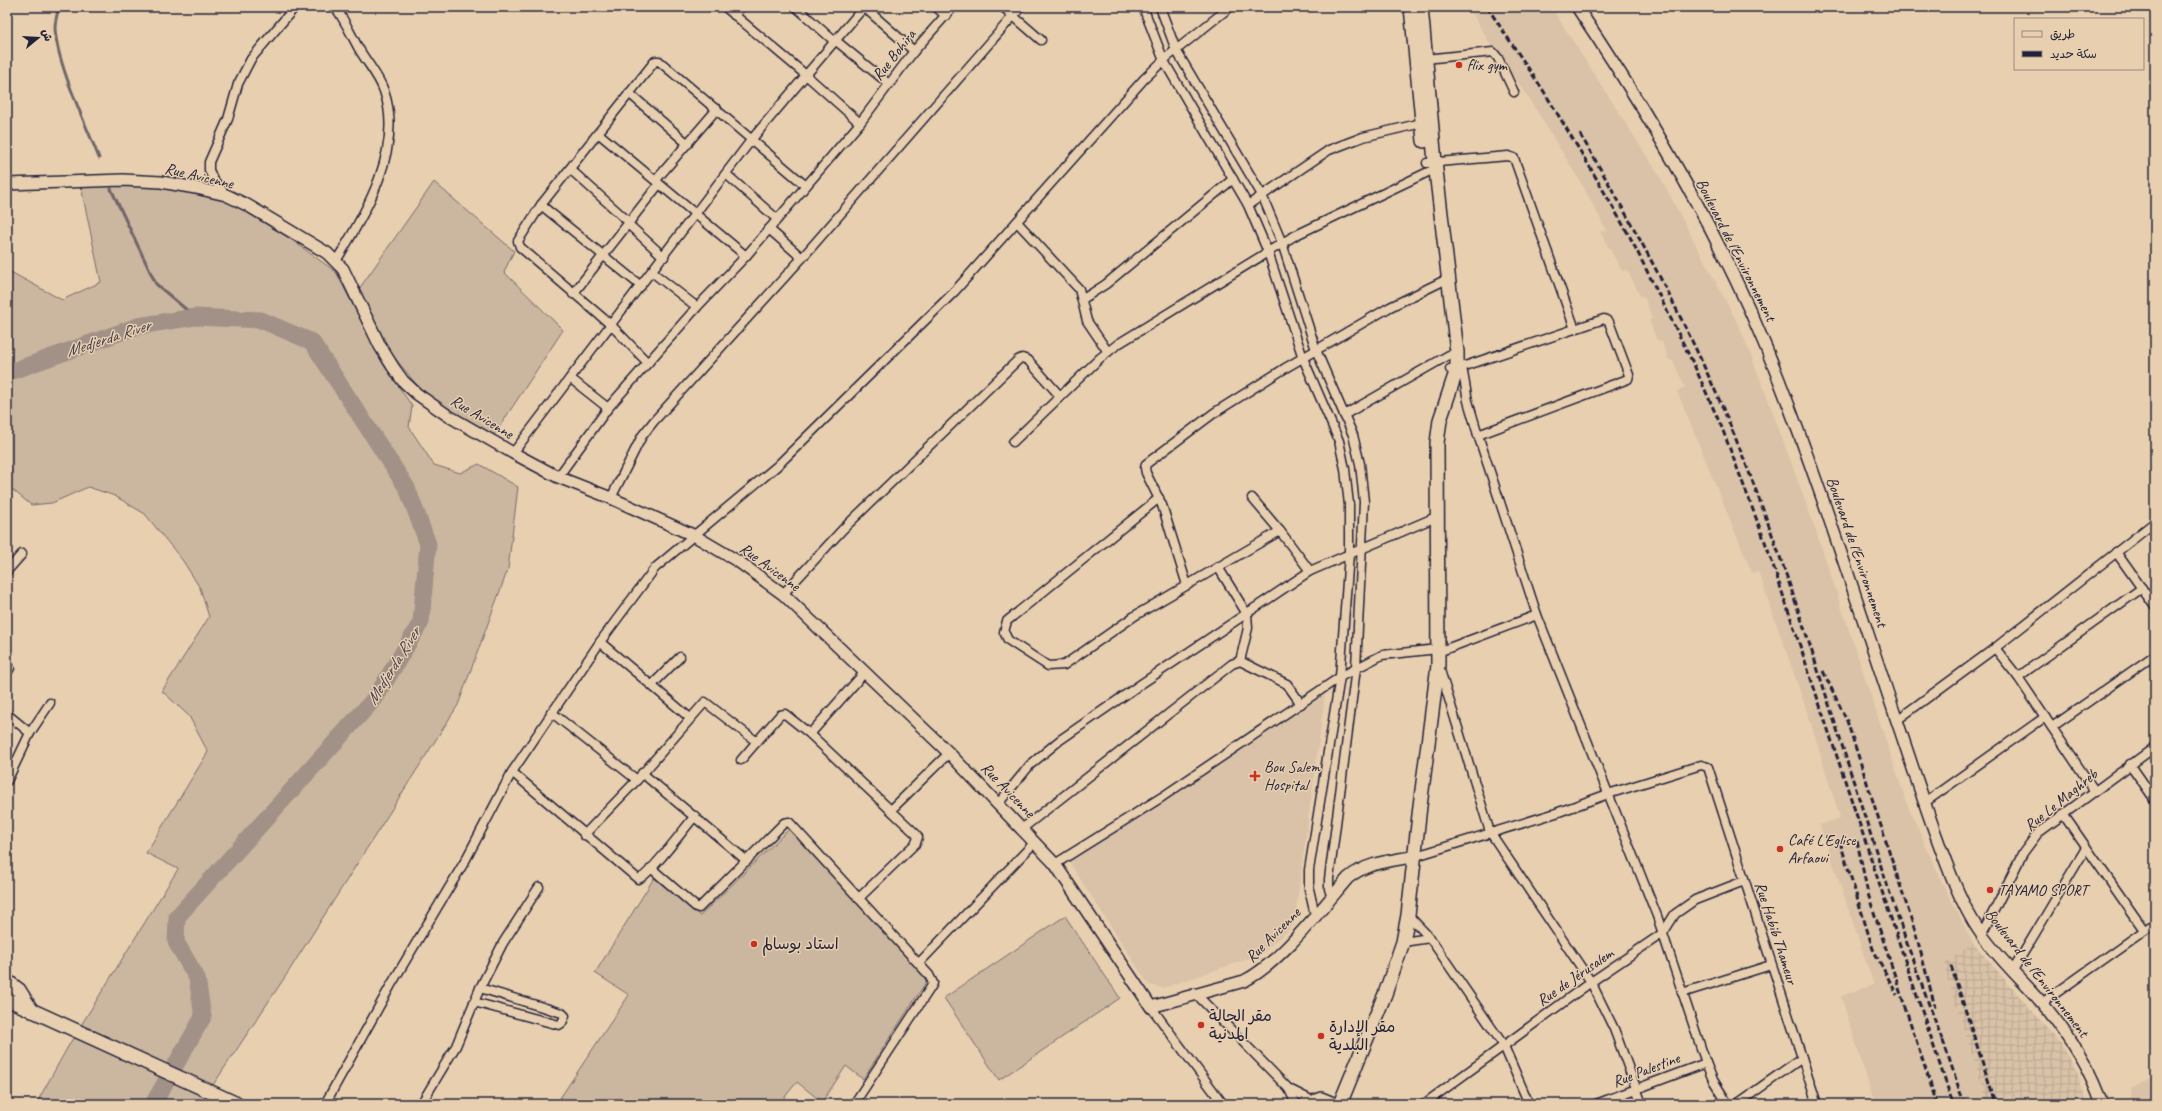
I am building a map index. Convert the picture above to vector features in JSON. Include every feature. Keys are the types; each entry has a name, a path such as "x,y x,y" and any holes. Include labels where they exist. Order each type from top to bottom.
{"main road":[{"path":"1310,1102 1334,1103 1348,1086 1385,994 1403,942 1416,856 1420,798 1438,655 1436,517 1437,443 1440,420 1456,368 1457,352 1430,166 1422,123 1410,7"},
{"path":"1421,7 1430,166 1441,282 1449,355 1456,368"},
{"path":"7,981 19,990 32,1011"},
{"path":"7,999 237,1104"}],"street":[{"path":"226,196 213,179 209,162 228,120 238,84 251,59 295,7"},
{"path":"335,7 384,90 389,107 390,126 386,156 368,204 336,260"},
{"path":"725,7 806,75 860,123"},
{"path":"734,15 741,7"},
{"path":"796,7 889,84"},
{"path":"513,453 664,257 752,139 864,7 914,51"},
{"path":"936,7 946,16"},
{"name":"Rue Bohira","path":"558,476 608,408 697,307 746,256 860,123 914,51 953,7"},
{"path":"1003,7 1041,40"},
{"path":"611,498 642,436 654,421 802,258 1021,7"},
{"path":"1143,7 1164,61 1248,205 1268,252 1302,358 1339,441 1345,469 1349,505 1349,554 1340,677 1309,870 1309,889 1315,915"},
{"path":"1160,7 1176,50 1262,195 1282,243 1316,350 1353,435 1360,464 1364,502 1363,549 1356,668 1328,879 1332,897"},
{"path":"325,1104 387,992 465,861 512,772 551,712 600,642 655,568 777,466 954,292 1090,139 1164,61 1230,7"},
{"name":"Boulevard de l'Environnement","path":"1577,7 1641,109 1697,204 1752,316 1808,456 1924,803 1952,876 1982,934 2012,972 2042,1003 2078,1052 2090,1073 2102,1104"},
{"path":"1425,59 1493,52 1498,58 1514,92"},
{"path":"648,363 611,325 573,294 518,244 519,238 541,205 628,93 658,60 806,186"},
{"path":"628,93 688,144"},
{"path":"573,294 658,182 717,110"},
{"path":"1248,205 1329,150 1363,137 1422,123"},
{"path":"598,133 746,256"},
{"path":"1013,442 1108,352 1282,243 1430,166 1508,156 1514,158 1575,329"},
{"path":"570,169 664,257"},
{"path":"726,174 777,219"},
{"path":"1083,300 1106,284 1233,179"},
{"name":"Rue Avicenne","path":"7,184 86,180 134,180 196,188 226,196 247,205 327,253 336,260 343,269 380,346 403,381 431,405 513,453 558,476 695,536 739,562 784,594 949,753 1023,828 1056,864 1151,1007 1244,980 1255,975 1276,957 1357,870 1368,866 1416,856"},
{"path":"541,205 641,286"},
{"path":"1017,222 1069,276 1079,289 1083,300 1087,321 1108,352"},
{"path":"769,229 802,258"},
{"path":"652,272 697,307"},
{"path":"1187,585 1159,498 1146,473 1146,464 1214,413 1302,358 1390,307 1441,282"},
{"path":"1478,436 1628,379 1629,375 1607,320 1456,368 1468,401 1478,436 1537,615 1663,933 1706,1063 1713,1080 1728,1104"},
{"path":"1344,415 1449,355"},
{"path":"784,594 843,529 1018,360 1022,358 1028,360 1060,396"},
{"path":"570,378 608,408"},
{"path":"1159,498 1007,621 1004,632 1008,640 1048,666 1064,665 1136,615 1280,531"},
{"path":"1252,498 1280,531 1310,571"},
{"path":"998,804 1030,765 1060,740 1310,571 1436,517"},
{"path":"1897,720 1995,648 2155,522"},
{"path":"2116,552 2155,606"},
{"path":"7,571 22,554"},
{"path":"1218,567 1247,614 1248,628 1240,661"},
{"path":"2018,678 2142,588"},
{"path":"1056,864 1162,797 1340,677 1356,668 1382,655 1438,655 1537,615"},
{"path":"600,642 690,718"},
{"path":"1995,648 2018,678 2094,790"},
{"path":"1438,655 1490,832 1591,982 1614,1029 1642,1104"},
{"path":"2052,728 2155,655"},
{"path":"652,685 680,657"},
{"path":"1023,828 1165,715 1232,664 1240,661 1287,684 1301,704"},
{"path":"810,734 865,672"},
{"path":"584,835 640,777 703,704 707,702 757,742"},
{"path":"7,781 30,733 50,703"},
{"path":"551,712 695,816 747,861"},
{"path":"7,714 30,733"},
{"path":"741,760 780,715 785,714 810,734 916,834 918,840 858,898"},
{"path":"1924,803 2045,717"},
{"name":"Rue Le Maghreb","path":"1982,934 2030,842 2038,833 2094,790 2155,747"},
{"path":"891,810 949,753"},
{"path":"2130,764 2155,800"},
{"name":"Rue Habib Thameur","path":"1608,794 1701,765 1708,767 1817,1104"},
{"path":"512,772 584,835 638,879 644,877 695,816"},
{"path":"1416,856 1490,832 1556,813 1608,794"},
{"path":"2063,814 2144,930"},
{"path":"651,868 697,908 701,907 784,824 789,822 919,963 932,979 931,987 854,1104"},
{"path":"919,963 1035,842"},
{"path":"2012,972 2086,848"},
{"name":"Rue de Jérusalem","path":"1424,1104 1591,982 1663,933 1675,914 1695,900 1744,882"},
{"path":"421,1104 452,1052 480,988 503,943 539,887"},
{"path":"1408,915 1430,938 1504,1046 1529,1104"},
{"path":"2042,1003 2155,923"},
{"path":"1403,942 1430,938"},
{"path":"1682,993 1771,965"},
{"path":"474,1002 559,1025 562,1023 565,1016 562,1013 480,988"},
{"path":"1195,993 1289,1090 1310,1102"},
{"path":"1151,1007 1223,1104"},
{"path":"1737,1104 1802,1058"},
{"name":"Rue Palestine","path":"1596,1104 1706,1063"},
{"path":"1289,1090 1296,1104"}],"shaded area":[{"path":"1469,7 1551,7 1659,175 1740,328 1768,399 1815,528 1907,804 1941,880 1973,943 1943,965 1988,1104 1875,1104 1841,996 1874,985 1820,825 1840,818 1805,705 1758,571 1752,573 1677,391 1685,387 1673,361 1669,360 1661,340 1657,341 1649,320 1652,319 1644,296 1641,297 1627,270 1622,271 1600,232 1606,230 1583,186 1528,97 1490,44"},
{"path":"434,182 514,251 504,272 563,330 494,435 450,410 420,389 391,353 359,289"},
{"path":"137,185 196,193 231,203 289,238 336,272 383,364 412,406 409,427 434,465 460,473 479,464 518,487 508,569 458,705 287,974 205,1097 219,1104 36,1104 70,1043 178,869 146,853 208,752 189,716 162,691 209,617 200,588 183,561 145,514 115,496 88,487 52,503 31,505 7,485 7,270 62,300 101,282 81,187"},
{"name":"Bou Salem Hospital","path":"1325,695 1294,925 1260,955 1163,988 1149,985 1066,857"},
{"name":"استاد بوسالم","path":"789,829 928,979 863,1079 846,1066 822,1102 797,1082 779,1104 556,1104 629,995 595,973 654,878 700,916"},
{"path":"1065,916 1120,998 999,1080 944,998"},
{"path":"1973,943 2061,1044 2078,1075 2088,1104 1988,1104 1943,965"},
{"path":"2155,1076 2155,1104 2131,1104 2130,1089"}],"waterway":[{"path":"59,7 55,28 61,59 72,93 99,158"},
{"path":"111,189 156,284 195,317"},
{"name":"Medjerda River","path":"7,373 138,326 195,317 261,320 312,342 407,488 428,544 421,622 376,697 177,917 176,942 197,978 203,1017 153,1104"}],"railway":[{"path":"1487,7 1543,90 1630,237 1694,365 1722,428 1767,547 1953,1104"},
{"path":"1580,134 1653,263 1718,396 1737,442 1804,626 1894,906 1944,1044"},
{"path":"1823,671 1847,721 1916,934 1935,1007"},
{"path":"1857,841 1868,894 1937,1104"},
{"path":"1840,842 1873,949 1897,995"},
{"path":"1951,966 1996,1104"},
{"path":"1943,1040 1964,1104"}],"place":[{"name":"flix gym","path":"1459,65"},
{"name":"Bou Salem Hospital","path":"1255,776"},
{"name":"Café L'Eglise Arfaoui","path":"1780,849"},
{"name":"TAYAMO SPORT","path":"1990,890"},
{"name":"استاد بوسالم","path":"754,944"},
{"name":"مقر الحالة المدنية","path":"1201,1025"},
{"name":"مقر الإدارة البلدية","path":"1321,1036"}]}
